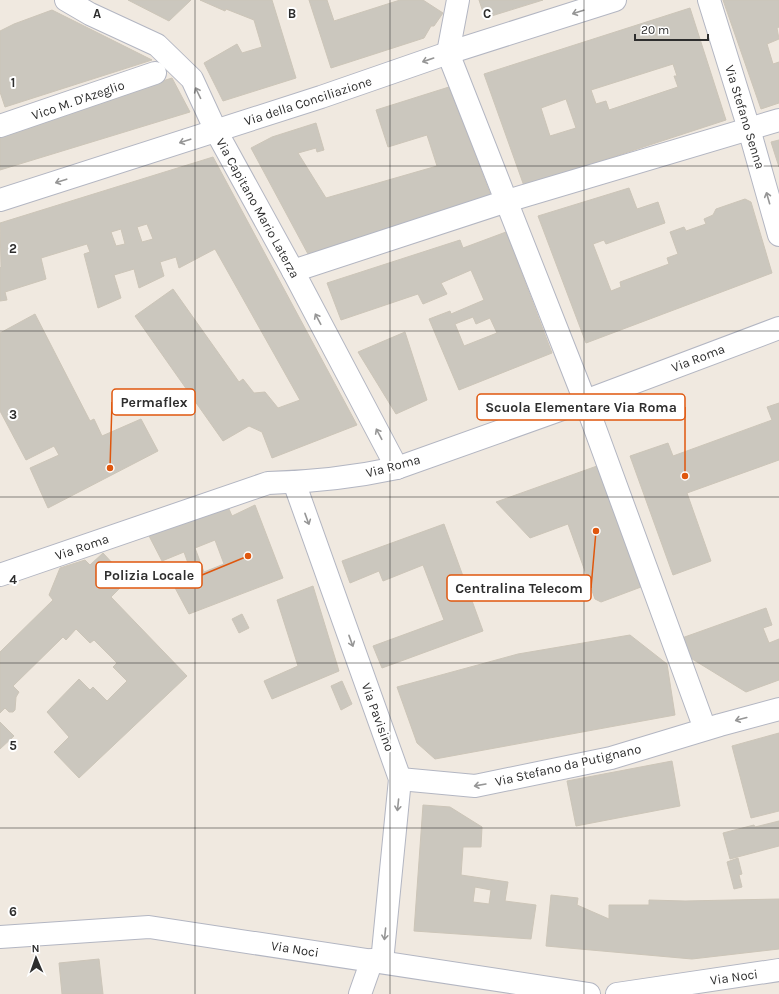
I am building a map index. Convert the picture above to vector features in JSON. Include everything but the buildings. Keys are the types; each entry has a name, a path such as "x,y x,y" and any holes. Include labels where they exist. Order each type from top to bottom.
{"street":[{"name":"Via Capitano Mario Laterza","path":"66,0 90,14 157,45 192,79 216,131 293,271 397,468"},
{"path":"458,0 448,53 586,401 705,729"},
{"name":"Via della Conciliazione","path":"0,200 321,97 448,53 615,0"},
{"name":"Via Stefano Senna","path":"709,0 749,129 779,235"},
{"name":"Vico M. D'Azeglio","path":"0,126 155,73"},
{"path":"293,271 507,201 779,120"},
{"name":"Via Roma","path":"0,575 268,483 294,482 371,474 397,468 586,401 779,328"},
{"name":"Via Pavisino","path":"294,482 400,779 377,961 360,994"},
{"name":"Via Stefano da Putignano","path":"400,779 475,786 610,758 705,729 779,709"},
{"name":"Via Noci","path":"0,936 149,927 377,961 473,985 589,994"},
{"name":"Via Noci","path":"617,994 779,970"}],"place":[{"name":"Permaflex","path":"110,468"},
{"name":"Scuola Elementare Via Roma","path":"685,476"},
{"name":"Centralina Telecom","path":"596,531"},
{"name":"Polizia Locale","path":"248,556"}]}
